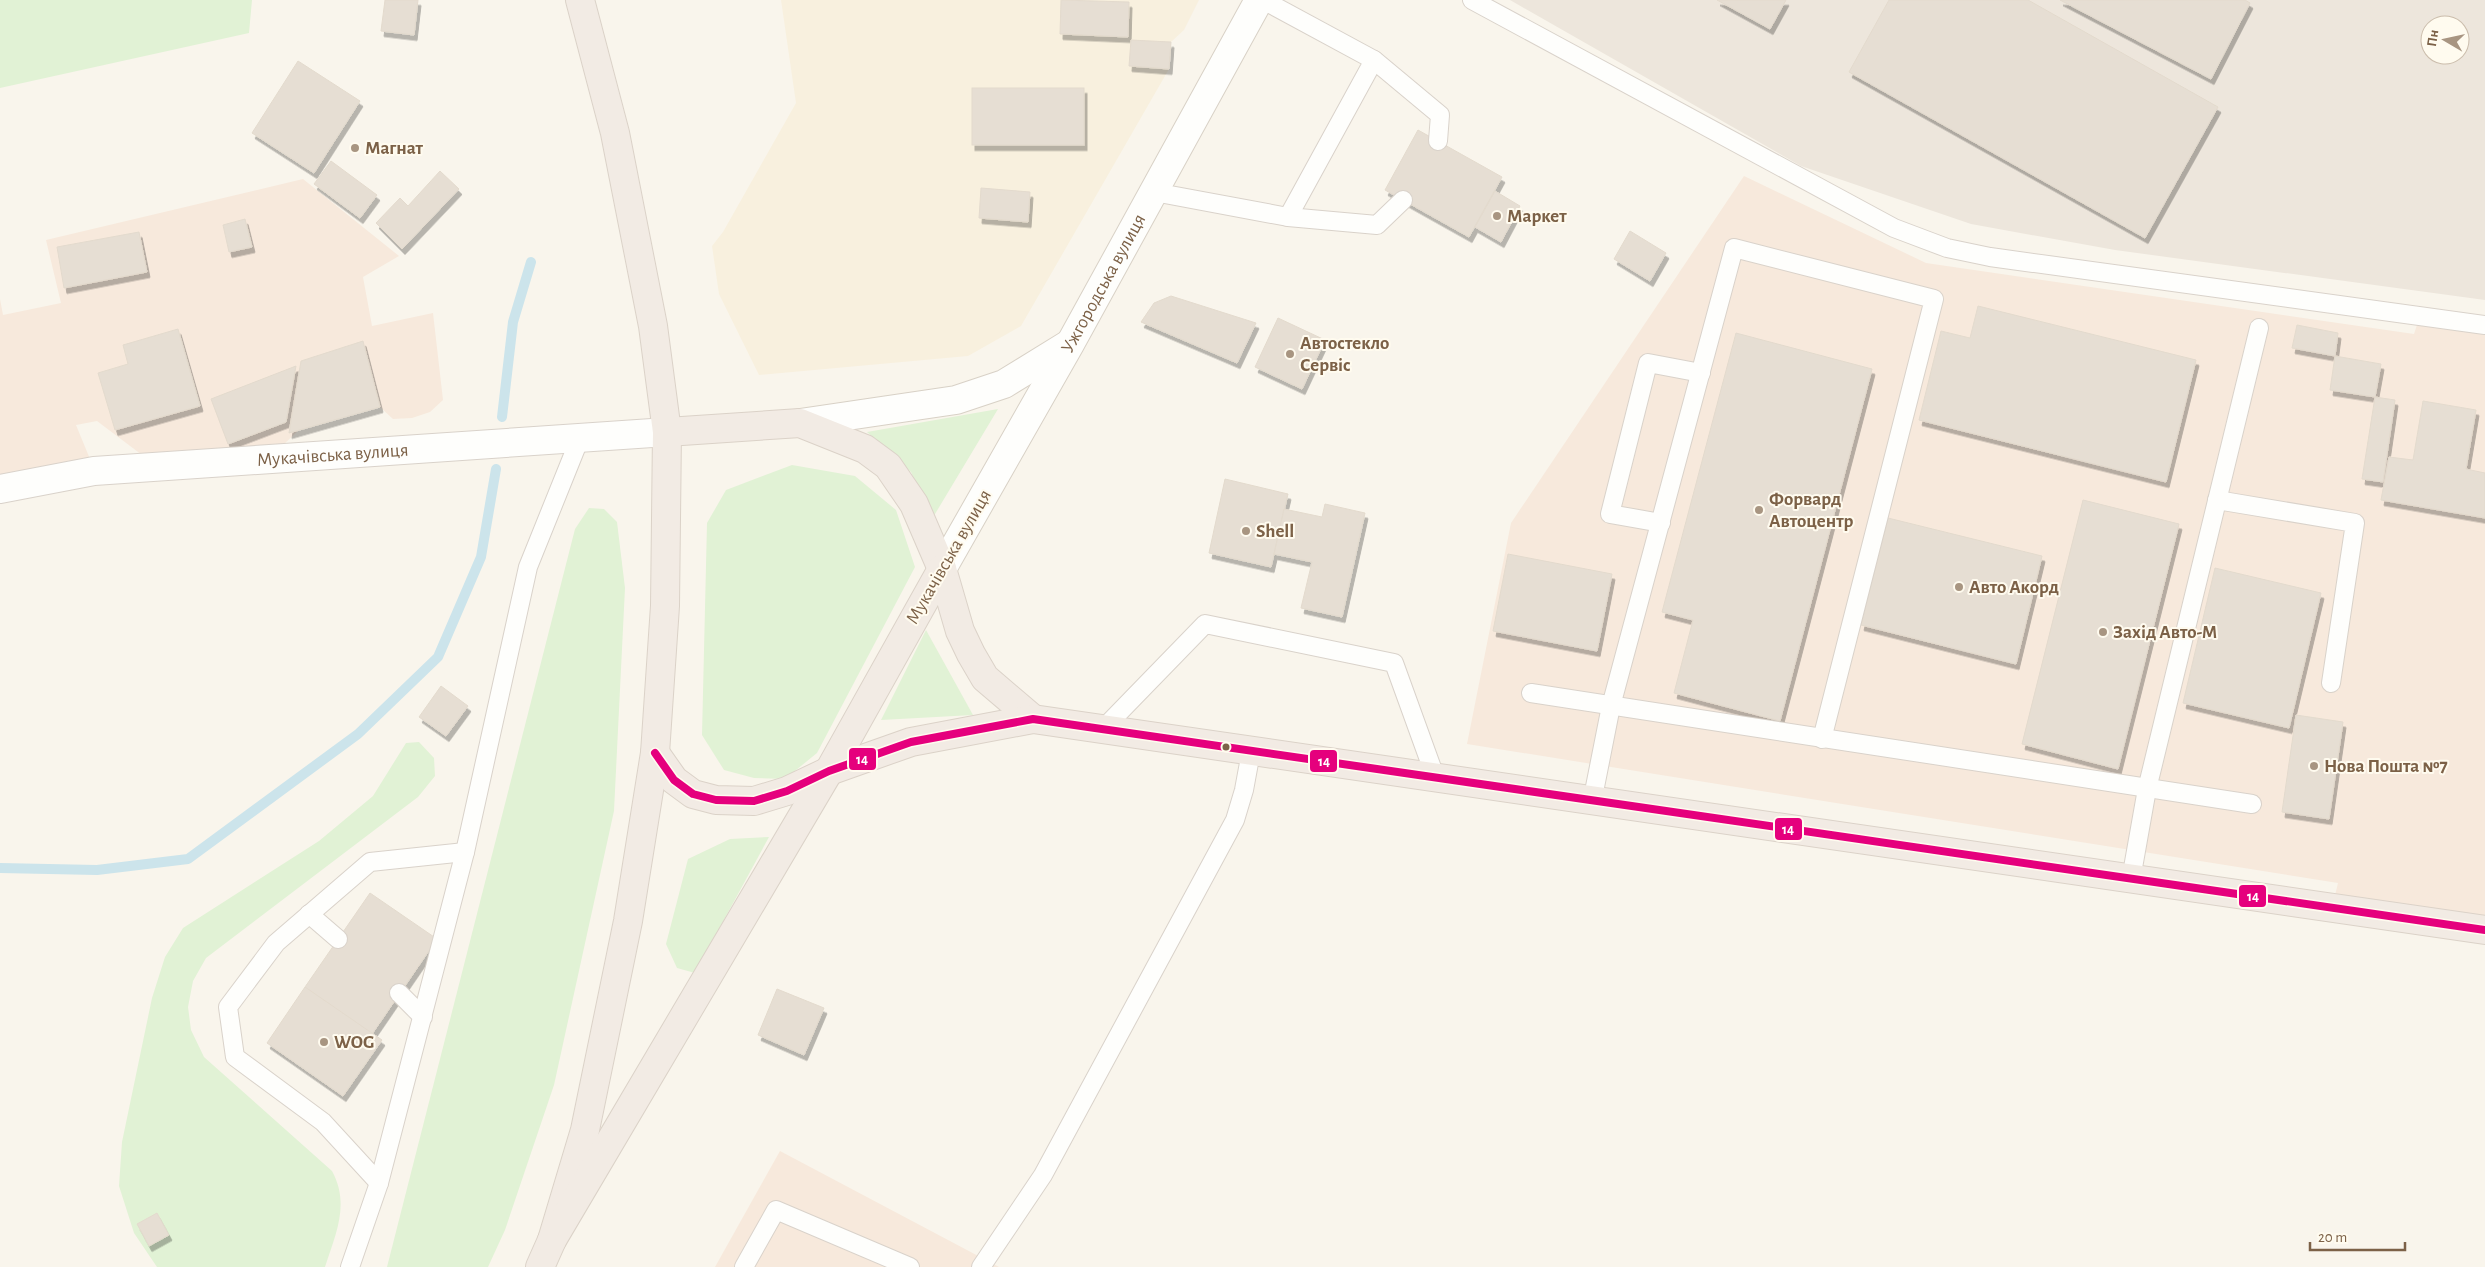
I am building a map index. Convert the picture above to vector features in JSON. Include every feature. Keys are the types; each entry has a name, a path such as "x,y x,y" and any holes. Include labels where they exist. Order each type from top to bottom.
{"highway":[{"path":"540,1267 552,1240 586,1130 609,1022 655,752 665,606 667,432 651,316 615,133 580,0"},
{"path":"667,432 800,424 865,449 888,466 914,504 942,569 960,631 970,654 985,678 1033,719"},
{"name":"Мукачівська вулиця","path":"552,1240 829,771 942,569"},
{"path":"655,752 674,780 692,794 716,800 754,801 787,790 829,771 911,742 1033,719 1592,802 2485,930"}],"main road":[{"name":"Ужгородська вулиця","path":"800,424 956,400 1004,384 1070,344 1259,0"},
{"name":"Мукачівська вулиця","path":"942,569 1070,344"},
{"name":"Мукачівська вулиця","path":"0,489 94,471 667,432"}],"lane":[{"path":"1263,0 1374,60 1440,115 1438,141"},
{"path":"1472,0 1894,228 1947,248 1990,257 2485,325"},
{"path":"1288,216 1374,60"},
{"path":"1154,192 1288,216 1377,225 1403,200"},
{"path":"1592,802 1611,706 1702,373 1734,248 1934,299 1822,739"},
{"path":"2131,879 2147,789 2259,328"},
{"path":"1660,523 1610,514 1648,363 1702,373"},
{"path":"350,1267 379,1184 465,852 528,567 580,438"},
{"path":"2217,500 2355,523 2331,683"},
{"path":"1102,730 1204,624 1394,664 1436,779"},
{"path":"1531,693 2252,804"},
{"path":"980,1267 1043,1175 1236,820 1251,752"},
{"path":"379,1184 323,1122 235,1057 228,1007 276,943 370,862 465,852"},
{"path":"309,914 338,939"},
{"path":"399,994 423,1017"},
{"path":"744,1267 776,1210 910,1267"}],"shaded area":[{"path":"781,0 1199,0 1184,30 1171,42 1169,69 1021,326 968,356 759,375 719,294 712,246 723,232 796,103"},
{"path":"1510,0 2485,0 2485,300 2115,250 1971,224 1801,166"},
{"path":"1744,176 1926,263 2414,334 2420,316 2485,325 2485,930 2332,908 2338,883 1467,744 1511,523"},
{"path":"303,179 399,256 363,277 372,326 433,313 443,400 430,412 412,418 393,419 380,407 299,430 282,446 146,458 97,421 76,425 90,459 0,478 0,299 3,315 61,303 46,240"},
{"path":"780,1151 999,1267 715,1267"}],"green space":[{"path":"0,0 252,0 249,33 0,88"},
{"path":"998,409 932,519 911,472 867,432"},
{"path":"792,465 855,476 896,510 915,567 817,753 785,779 754,778 724,770 702,735 707,523 726,490"},
{"path":"589,508 604,509 617,522 625,588 614,811 554,1085 505,1230 488,1267 387,1267 575,529"},
{"path":"926,630 973,715 881,720"},
{"path":"419,742 434,758 435,776 418,797 206,958 193,981 188,1007 191,1030 204,1057 332,1171 340,1195 341,1207 337,1230 325,1267 157,1267 134,1233 119,1186 122,1142 152,998 165,957 183,928 319,841 373,796 406,743"},
{"path":"769,837 695,973 677,968 666,944 688,859 730,839"}],"building":[{"path":"385,0 418,0 414,35 381,31"},
{"path":"1061,0 1129,2 1128,37 1060,34"},
{"path":"1717,0 1786,0 1770,29"},
{"path":"1889,0 2028,0 2218,107 2145,238 1849,72"},
{"path":"2060,0 2245,0 2250,3 2211,79"},
{"path":"1131,40 1171,42 1169,69 1129,66"},
{"path":"298,61 360,101 314,173 252,133"},
{"path":"972,88 1084,88 1084,145 972,145"},
{"path":"1418,130 1502,177 1469,237 1385,190"},
{"path":"331,161 377,195 360,218 314,184"},
{"path":"440,171 459,189 402,249 376,223 400,198 408,206"},
{"path":"981,188 1030,192 1028,222 979,218"},
{"name":"Маркет","path":"1495,191 1520,206 1501,242 1475,227"},
{"path":"245,219 252,247 229,252 223,225"},
{"path":"1630,231 1666,253 1650,281 1614,259"},
{"path":"139,232 147,272 64,288 57,247"},
{"path":"1171,296 1256,323 1237,363 1141,322 1154,303"},
{"path":"1978,306 2196,360 2166,482 1919,420 1941,331 1970,338"},
{"path":"1278,318 1325,340 1302,389 1255,367"},
{"path":"2297,325 2338,333 2335,356 2292,348"},
{"path":"178,329 200,406 115,430 98,373 128,364 123,345"},
{"path":"1736,333 1872,369 1780,721 1674,693 1693,620 1662,612"},
{"path":"363,341 380,407 289,433 301,361"},
{"path":"2335,356 2381,364 2375,397 2330,390"},
{"path":"296,366 286,422 228,444 211,399"},
{"path":"2375,397 2395,400 2383,482 2362,479"},
{"path":"2423,401 2476,410 2466,469 2485,473 2485,518 2381,500 2389,457 2413,460"},
{"name":"Shell","path":"1225,479 1288,494 1271,567 1209,553"},
{"path":"2083,500 2179,524 2118,769 2022,744"},
{"path":"1325,504 1365,513 1342,617 1301,608 1312,562 1274,554 1284,509 1322,517"},
{"path":"1888,518 2042,556 2016,664 1861,625"},
{"path":"1508,554 1612,574 1597,651 1493,631"},
{"path":"2215,568 2321,593 2289,728 2183,703"},
{"path":"441,686 468,706 446,736 419,717"},
{"path":"2296,715 2343,722 2329,819 2282,812"},
{"path":"370,893 437,939 372,1034 305,987"},
{"name":"WOG","path":"305,987 382,1040 343,1096 267,1043"},
{"path":"777,989 824,1008 804,1055 758,1035"},
{"path":"157,1213 169,1235 149,1246 137,1224"}],"waterway":[{"path":"502,417 513,322 531,262"},
{"path":"0,868 97,870 188,859 358,734 438,657 481,557 496,469"}],"transit line":[{"name":"14","path":"655,753 674,780 693,794 716,800 754,801 787,791 829,771 911,742 1033,719 2485,930"}],"place":[{"name":"Магнат","path":"355,148"},
{"name":"Маркет","path":"1497,216"},
{"name":"Автостекло Сервіс","path":"1290,354"},
{"name":"Форвард Автоцентр","path":"1759,510"},
{"name":"Shell","path":"1246,531"},
{"name":"Авто Акорд","path":"1959,587"},
{"name":"Захід Авто-М","path":"2103,632"},
{"name":"Нова Пошта №7","path":"2314,766"},
{"name":"WOG","path":"324,1042"}]}
